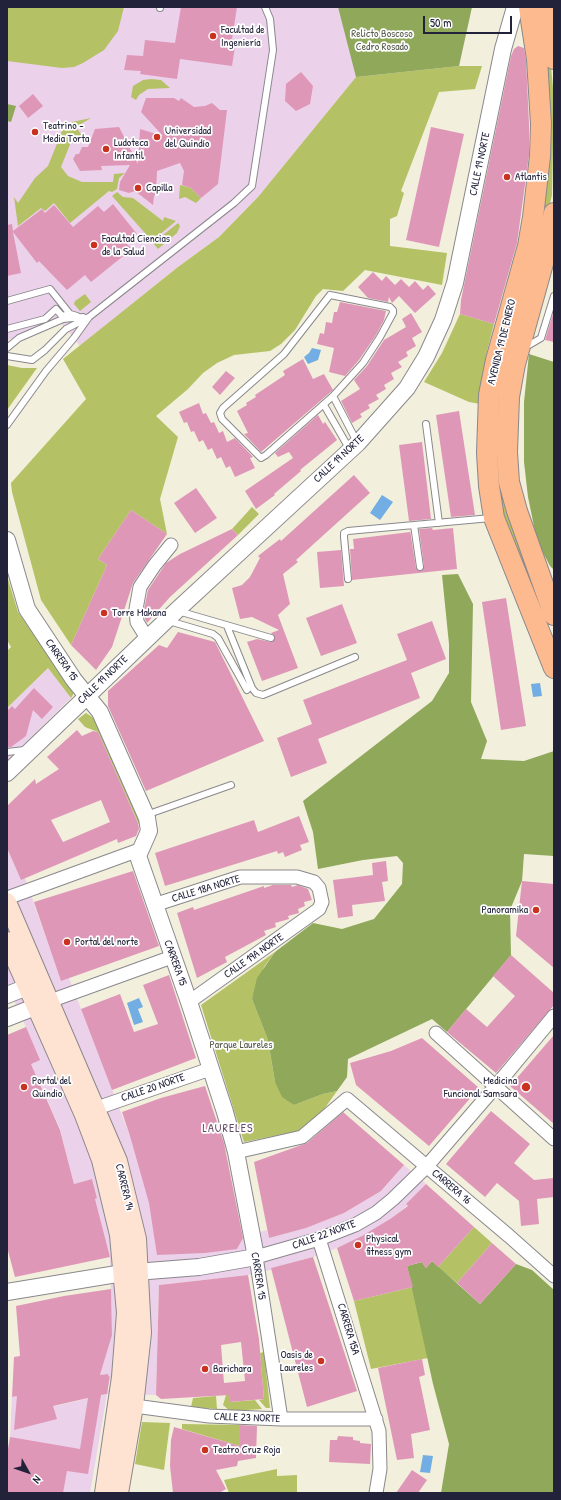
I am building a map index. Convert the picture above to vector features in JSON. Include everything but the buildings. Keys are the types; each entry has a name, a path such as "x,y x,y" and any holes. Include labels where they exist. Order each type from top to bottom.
{"main road":[{"name":"AVENIDA 19 DE ENERO","path":"529,7 537,59 541,124 540,156 528,246 496,360 489,395 487,453 489,486 494,518 554,668"},
{"path":"549,7 554,59"},
{"name":"AVENIDA 19 DE ENERO","path":"554,220 518,352 509,397 507,423 509,482 516,511 554,612"},
{"name":"CARRERA 14","path":"7,902 42,1004 101,1160 131,1272"},
{"name":"CARRERA 14","path":"7,941 27,987 42,1004 97,1108 118,1161 137,1240 126,1313 126,1404 119,1493"},
{"name":"CARRERA 14","path":"104,1493 126,1404"}],"street":[{"name":"CALLE 19 NORTE","path":"7,773 171,615 354,447 407,388 426,357 443,320 455,282 504,46 515,7"},
{"name":"CARRERA 15","path":"7,540 27,609 74,680 88,695 100,712 149,824 148,831 139,850 138,856 172,957 189,1002 236,1152 256,1257 281,1419"},
{"path":"147,638 137,622 136,609 140,587 154,566 171,545"},
{"path":"534,619 554,612"},
{"path":"7,898 139,850"},
{"name":"CALLE 18A NORTE","path":"154,905 240,877 297,877 306,878 314,882 319,888 322,902 319,909"},
{"name":"CALLE 19A NORTE","path":"189,1002 319,909"},
{"path":"7,1018 172,957"},
{"path":"7,995 27,987"},
{"name":"CALLE 22 NORTE","path":"7,1292 131,1272 199,1267 256,1257 319,1239 355,1225 376,1213 394,1199 427,1166 554,1016"},
{"path":"436,1034 554,1139"},
{"name":"CALLE 20 NORTE","path":"97,1108 210,1069"},
{"name":"CARRERA 16","path":"236,1152 302,1137 347,1099 554,1276"},
{"name":"CARRERA 15A","path":"319,1239 376,1419 380,1443 380,1469 376,1493"},
{"name":"CALLE 23 NORTE","path":"126,1404 209,1416 281,1419 376,1419"}],"lane":[{"path":"7,356 32,360 45,350 66,329 88,317 234,202 252,186 273,50 270,19 265,7"},
{"path":"268,14 271,7"},
{"path":"7,301 50,289 70,314"},
{"path":"330,295 390,307 393,310 393,313 380,338 363,363 333,396 266,456 261,458 222,419 220,413 222,408 284,354 330,295"},
{"path":"518,352 541,338 554,296"},
{"path":"7,329 45,319 56,309 62,316 70,314 77,316 77,318"},
{"path":"7,348 19,338 63,319 88,317"},
{"path":"7,425 46,371 74,338 88,317"},
{"path":"333,396 354,447"},
{"path":"324,405 354,447"},
{"path":"426,424 439,523"},
{"path":"348,579 344,533 348,530 494,518"},
{"path":"414,525 420,567"},
{"path":"171,615 227,626 271,638"},
{"path":"171,615 213,634 218,638 247,690"},
{"path":"227,626 252,688 256,693 263,695 355,656"},
{"path":"7,752 31,750"},
{"path":"146,815 231,785"}],"shaded area":[{"name":"Universidad del Quindío","path":"7,7 472,7 459,66 356,77 258,197 219,237 178,267 80,346 61,323 20,341 10,339 7,341"},
{"path":"48,668 71,698 7,761 7,708"},
{"path":"7,848 21,880 25,878 61,980 69,978 130,1136 237,1249 243,1237 267,1230 269,1238 305,1228 344,1213 382,1190 404,1165 426,1184 403,1209 378,1228 348,1244 313,1257 271,1268 271,1270 248,1275 159,1285 156,1395 107,1394 106,1390 110,1389 111,1377 109,1377 108,1374 100,1375 112,1334 110,1257 95,1199 97,1198 92,1179 74,1184 60,1129 31,1064 26,1027 7,986"},
{"path":"58,1386 55,1406 107,1394 90,1493 7,1493 7,1455 10,1437 12,1397"}],"green space":[{"path":"7,7 124,7 118,31 104,50 74,67 62,68 7,61"},
{"name":"Relicto Boscoso Cedro Rosado","path":"338,7 472,7 459,66 356,77"},
{"path":"550,55 554,99 552,195 501,421 542,602 534,605 505,532 498,494 494,417 511,325 543,58"},
{"path":"459,66 482,66 475,89 439,92 401,191 404,193 397,216 390,219 390,246 447,253 442,285 365,270 343,291 323,289 316,296 295,330 281,344 270,351 234,355 217,363 203,373 188,389 156,416 178,437 160,499 167,534 131,510 98,559 107,565 71,645 41,600 12,492 11,483 86,399 63,359 178,267 219,237 258,197 356,77"},
{"path":"143,80 161,80 170,88 148,89 139,95 136,100 131,97 133,86"},
{"path":"7,104 16,106 11,122 7,121"},
{"path":"91,118 76,127 83,137 71,142 61,167 68,176 82,182 113,182 114,174 125,173 119,178 117,189 112,192 109,191 70,223 54,203 45,211 41,208 18,226 14,197 18,203 35,178 48,166 62,131 72,122"},
{"path":"180,185 191,188 201,198 196,203 185,197 179,199"},
{"path":"117,192 123,197 133,198 163,221 164,217 176,221 152,241 112,196"},
{"path":"178,223 180,226 177,233 158,249 153,243"},
{"path":"85,294 91,302 80,311 74,304 75,301"},
{"path":"460,314 494,324 486,355 480,404 469,402 424,382 442,353"},
{"path":"529,354 554,362 554,570 550,566 537,541 528,497 524,462 524,402"},
{"path":"7,365 22,368 37,368 7,410"},
{"path":"252,507 259,514 238,535 232,529"},
{"path":"458,574 473,604 471,702 487,741 481,759 524,761 554,751 554,856 524,854 522,881 510,910 511,955 447,1032 432,1019 348,1059 347,1077 337,1091 323,1094 294,1105 282,1097 275,1082 268,1040 252,999 257,978 275,952 313,923 342,929 374,919 402,884 403,863 397,856 363,860 318,869 313,832 303,801 432,701 449,673 449,644 442,575"},
{"path":"7,576 18,612 74,693 71,698 48,668 7,708 7,651 11,647 7,640"},
{"path":"86,713 98,721 141,822 140,827 98,732 85,727 78,719"},
{"name":"Parque Laureles","path":"275,952 264,967 252,999 268,1040 275,1082 294,1105 323,1094 337,1091 322,1112 299,1131 244,1142 201,1005"},
{"path":"474,1227 492,1243 457,1283 438,1267"},
{"path":"432,1261 480,1304 516,1264 532,1270 554,1290 554,1493 441,1493 449,1444 433,1384 407,1266 422,1262 426,1268"},
{"path":"413,1287 428,1358 371,1369 354,1301"},
{"path":"264,1352 270,1408 266,1408 259,1400 264,1399 260,1353"},
{"path":"226,1395 230,1395 230,1402 255,1400 262,1409 230,1411 223,1405"},
{"path":"216,1396 217,1409 191,1407 193,1398"},
{"path":"142,1422 170,1423 164,1470 135,1464"},
{"path":"182,1424 240,1425 240,1446 182,1429"},
{"path":"277,1469 277,1476 297,1475 297,1493 229,1493 224,1480"}],"water":[{"path":"312,348 321,350 318,360 308,364 304,357"},
{"path":"382,495 393,502 380,520 370,513"},
{"path":"540,683 542,696 533,697 531,684"},
{"path":"139,998 143,1007 138,1009 143,1022 134,1025 127,1003"},
{"path":"423,1455 433,1456 430,1473 420,1472"}],"place":[{"name":"Facultad de Ingeniería","path":"213,36"},
{"name":"Teatrino - Media Torta","path":"35,132"},
{"name":"Universidad del Quindío","path":"157,137"},
{"name":"Ludoteca Infantil","path":"106,149"},
{"name":"Atlantis","path":"507,177"},
{"name":"Capilla","path":"138,188"},
{"name":"Facultad Ciencias de la Salud","path":"94,245"},
{"name":"Torre Makana","path":"104,613"},
{"name":"Panoramika","path":"536,910"},
{"name":"Portal del norte","path":"67,942"},
{"name":"Portal del Quindio","path":"24,1087"},
{"name":"Medicina Funcional Samsara","path":"526,1087"},
{"name":"Physical fitness gym","path":"358,1245"},
{"name":"Oasis de Laureles","path":"321,1361"},
{"name":"Barichara","path":"205,1369"},
{"name":"Teatro Cruz Roja","path":"205,1450"}],"district":[{"name":"LAURELES","path":"228,1129"}]}
